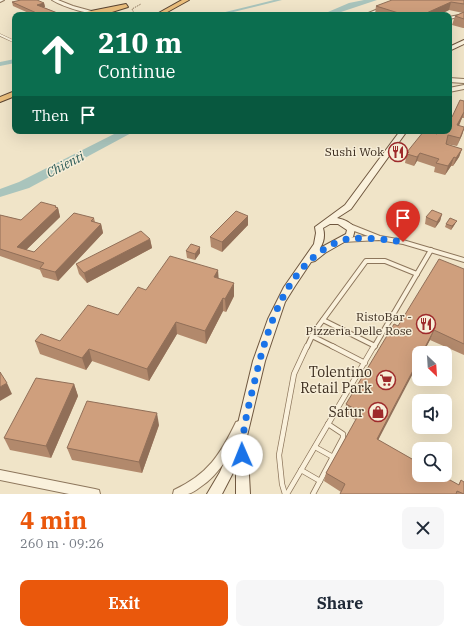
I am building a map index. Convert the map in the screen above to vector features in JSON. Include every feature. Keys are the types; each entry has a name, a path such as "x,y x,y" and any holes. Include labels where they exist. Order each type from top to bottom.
{"highway":[{"path":"121,12 132,0"},
{"path":"161,12 185,1 192,0"},
{"path":"164,12 185,1"},
{"path":"168,12 185,1"},
{"path":"172,12 185,1"},
{"path":"112,12 126,6"},
{"path":"0,96 12,90"},
{"path":"0,100 12,94"}],"main road":[{"path":"452,48 464,42"},
{"path":"214,494 230,467 242,435 262,350 270,327 284,297 318,244 320,233 319,227 348,207 402,134"},
{"path":"304,267 322,251 343,240 351,232 348,225 348,207"},
{"path":"329,221 338,221 348,225"},
{"path":"320,233 326,239 343,240"},
{"path":"242,435 243,494"}],"street":[{"path":"54,0 89,12"},
{"path":"373,12 387,7"},
{"path":"452,17 464,15"},
{"path":"452,80 464,81"},
{"path":"452,86 464,86"},
{"path":"452,89 464,86"},
{"path":"348,225 379,238"},
{"path":"343,240 379,238 403,242 464,260"},
{"path":"178,494 203,479 224,458 249,402"},
{"path":"0,475 95,494"}],"lane":[{"path":"0,35 12,40"},
{"path":"286,494 431,250"},
{"path":"286,494 282,484 279,455 294,374 312,336 366,261 382,260 417,274"},
{"path":"323,320 375,346"},
{"path":"312,336 365,363"},
{"path":"313,494 343,438 343,434 328,424"},
{"path":"315,447 333,457"},
{"path":"301,470 320,481"}],"path":[{"path":"134,12 132,9 141,4"}],"building":[{"path":"21,0 37,0 44,3 37,5 55,12 34,12 12,2"},
{"path":"392,0 464,0 464,4 451,2 429,12 395,12 376,6"},
{"path":"464,12 464,19 455,16"},
{"path":"460,100 464,101 464,112 457,125 464,127 460,138 448,135 446,144 462,149 448,166 436,163 439,159 420,153 417,157 407,154 422,134 452,134 452,117"},
{"path":"41,202 56,206 55,207 58,208 17,247 34,252 74,213 94,218 91,221 101,224 55,272 40,268 44,263 0,249 0,215 21,220"},
{"path":"432,210 442,214 437,222 426,217"},
{"path":"236,211 248,216 222,242 210,237"},
{"path":"450,218 457,221 452,226 446,224"},
{"path":"141,231 150,239 84,273 76,264"},
{"path":"191,244 200,247 195,254 186,251"},
{"path":"170,256 218,270 214,277 234,283 225,299 223,298 205,331 176,322 147,369 89,349 82,358 35,341 41,334 60,341 88,305 118,315 138,287 146,290"},
{"name":"Tolentino Retail Park","path":"439,259 464,269 464,344 434,330 426,346 412,346 412,372 377,439 412,459 412,482 452,481 459,485 461,480 464,482 464,494 457,491 456,494 340,494 345,484 326,473 360,412 346,404 394,324 398,326"},
{"path":"0,372 7,383 0,387"},
{"path":"36,378 74,384 46,446 4,438"},
{"path":"87,401 157,413 139,462 67,448"}],"waterway":[{"path":"228,12 280,0"},
{"name":"Chienti","path":"333,12 352,5 373,0"},
{"path":"0,64 12,62"},
{"name":"Chienti","path":"0,193 24,185 123,134"}],"place":[{"name":"Sushi Wok","path":"398,152"},
{"name":"RistoBar - Pizzeria Delle Rose","path":"426,324"},
{"name":"Tolentino Retail Park","path":"386,380"},
{"name":"Satur","path":"378,412"}],"route":[{"path":"242,455 242,435 258,363 270,327 294,280 304,267 322,251 341,241 372,240 379,238 403,242"}]}
